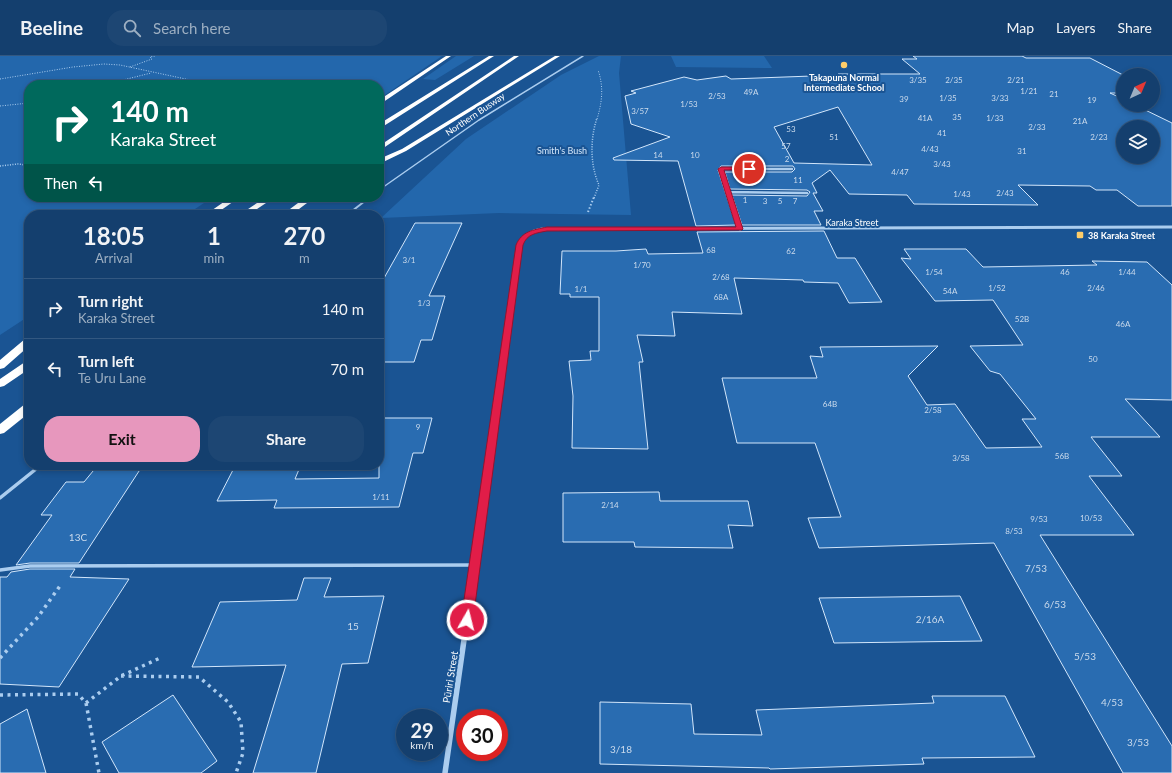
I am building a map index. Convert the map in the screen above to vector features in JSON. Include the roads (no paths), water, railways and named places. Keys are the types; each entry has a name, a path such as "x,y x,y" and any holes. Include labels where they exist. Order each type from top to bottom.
{"highway":[{"path":"384,100 449,56"},
{"path":"384,124 492,56"},
{"path":"384,146 517,56"},
{"path":"384,160 404,150 558,56"},
{"path":"216,210 228,202"},
{"path":"250,210 262,202"},
{"path":"293,210 304,202"},
{"path":"0,366 24,345"},
{"path":"0,384 24,367"},
{"path":"0,430 24,411"}],"street":[{"path":"740,229 721,169 792,169"},
{"path":"728,192 807,193"},
{"name":"Karaka Street","path":"532,232 547,229 1172,227"},
{"name":"Pūriri Street","path":"445,773 519,245 524,236 532,232"}],"lane":[{"name":"Northern Busway","path":"384,187 530,87 583,56"},
{"path":"353,210 364,202"},
{"path":"0,498 35,470"},
{"path":"0,570 30,566 475,564"}],"place":[{"name":"Takapuna Normal Intermediate School","path":"844,65"},
{"name":"38 Karaka Street","path":"1080,235"}],"park label":[{"name":"Smith's Bush","path":"562,150"}]}
